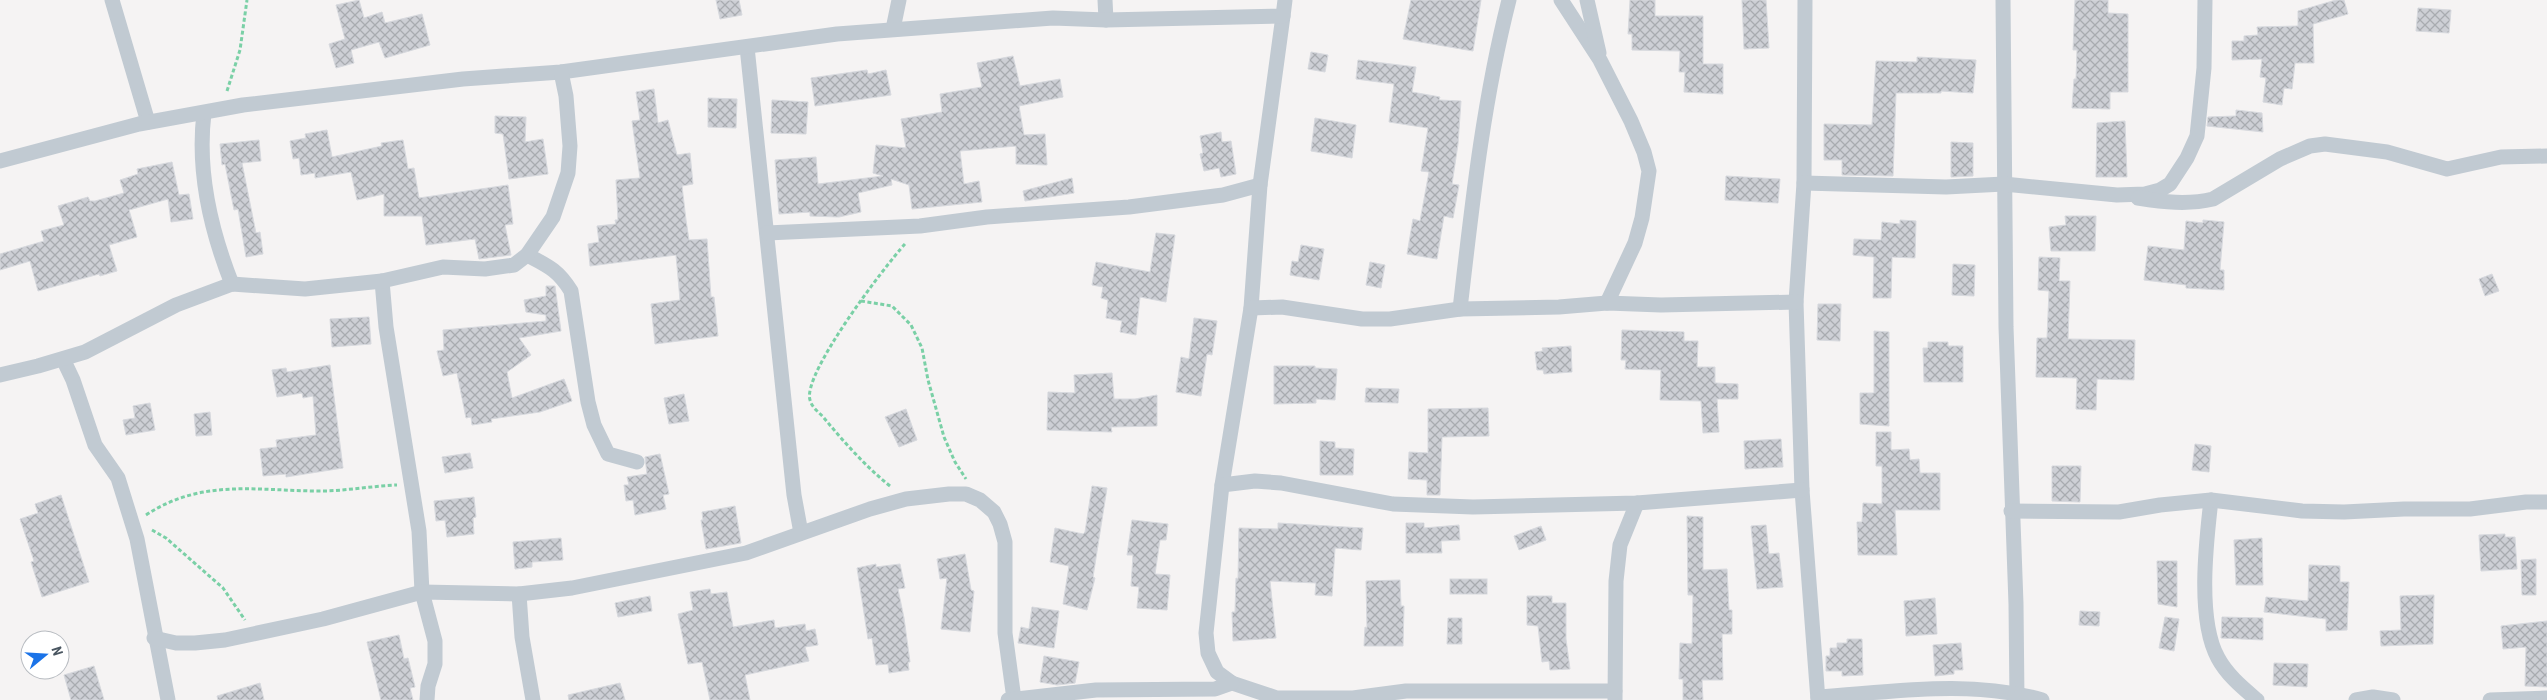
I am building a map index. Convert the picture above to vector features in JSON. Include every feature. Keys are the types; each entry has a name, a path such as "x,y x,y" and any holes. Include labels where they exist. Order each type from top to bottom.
{"street":[{"path":"112,0 148,122"},
{"path":"893,29 899,0"},
{"path":"1105,0 1106,20"},
{"path":"1285,0 1260,186 1251,308 1222,485 1206,633 1208,653 1217,672 1232,683 1277,698 1353,698 1406,691 1615,696 1617,572 1620,545 1637,503"},
{"path":"1460,309 1478,153 1499,40 1509,0"},
{"path":"1561,0 1600,60 1632,121 1649,171 1642,218 1635,243 1607,303"},
{"path":"1587,0 1600,60"},
{"path":"1805,0 1804,183 1796,302 1802,490 1818,699 1934,689 1976,695 2017,696 2042,700"},
{"path":"2004,0 2004,184 2017,696"},
{"path":"2118,195 2145,194 2160,190 2170,184 2187,158 2198,136 2204,68 2205,0"},
{"path":"0,161 148,122 243,105 453,80 560,72 837,34 1053,18 1106,20 1283,16"},
{"path":"747,47 794,495 801,533"},
{"path":"0,375 64,360 85,352 176,305 232,284 305,289 382,281 443,267 500,268 514,265 527,255 553,217 568,173 570,146 566,96 560,72"},
{"path":"210,112 201,148 209,209 232,284"},
{"path":"1804,183 1946,187 2004,184 2118,195 2164,202 2206,200 2230,190 2280,159 2310,146 2325,144 2387,152 2446,169 2501,157 2547,156"},
{"path":"767,233 920,226 987,217 1129,207 1223,195 1260,186"},
{"path":"527,255 551,267 562,276 571,291 588,402 600,441 608,454 637,462"},
{"path":"382,281 388,336 419,532 422,592 435,642 434,664 428,686 427,700"},
{"path":"1251,308 1282,308 1362,319 1390,319 1460,309 1559,307 1607,303 1661,305 1796,302"},
{"path":"64,360 73,380 95,445 118,478 134,516 154,638 168,700"},
{"path":"1222,485 1254,481 1281,483 1392,504 1474,507 1637,503 1802,490"},
{"path":"154,638 176,643 194,643 259,632 323,619 422,592 518,594 572,588 710,561 772,545 870,508 906,499 966,494 980,500 994,512 1000,524 1005,542 1006,633 1011,700 1215,689 1232,683"},
{"path":"2011,511 2119,512 2160,505 2211,500 2302,511 2344,512 2404,508 2470,509 2526,502 2547,502"},
{"path":"2211,500 2207,534 2206,602 2210,631 2218,658 2235,680 2257,700"},
{"path":"518,594 522,637 533,700"},
{"path":"2356,700 2373,698 2393,700"},
{"path":"2490,700 2547,698"}],"path":[{"path":"210,112 230,86 240,50 247,0"},
{"path":"906,499 884,482 834,432 810,400 812,381 823,359 885,266 920,226"},
{"path":"861,301 892,306 911,325 922,348 928,380 947,443 955,462 980,500"},
{"path":"134,516 199,491 239,488 320,491 412,484"},
{"path":"134,516 166,538 223,588 242,617 259,632"}],"building":[{"path":"359,0 364,18 382,12 385,23 422,14 430,45 385,58 379,42 351,50 354,63 336,68 329,44 345,39 336,5"},
{"path":"716,0 739,0 742,15 720,19"},
{"path":"1411,0 1481,0 1473,51 1403,39"},
{"path":"1630,0 1655,0 1655,16 1703,16 1703,64 1723,64 1723,94 1684,92 1685,72 1679,72 1680,51 1632,50 1632,34 1628,34"},
{"path":"1742,0 1766,0 1769,48 1744,49"},
{"path":"2075,0 2108,0 2108,13 2128,14 2128,92 2110,92 2110,109 2072,108 2077,50 2073,50"},
{"path":"2336,0 2344,0 2348,14 2313,24 2314,63 2295,63 2292,89 2284,88 2282,105 2263,102 2266,78 2260,77 2262,59 2232,60 2232,41 2244,41 2244,36 2258,35 2257,27 2298,26 2298,11"},
{"path":"2418,8 2451,10 2449,33 2416,31"},
{"path":"1311,52 1328,55 1325,72 1308,69"},
{"path":"1013,56 1020,86 1060,79 1063,97 1019,106 1024,135 1045,134 1047,165 1016,164 1016,146 960,151 964,184 979,181 982,202 912,209 909,185 891,179 892,185 858,193 861,212 839,217 810,216 810,212 779,214 775,160 816,157 818,184 883,176 873,173 876,145 906,148 901,119 942,112 940,94 982,87 977,63"},
{"path":"1917,57 1976,60 1973,93 1941,91 1941,93 1896,93 1893,176 1842,175 1842,160 1824,160 1824,124 1872,125 1876,61 1917,62"},
{"path":"1358,60 1416,67 1412,92 1440,97 1439,100 1461,101 1458,144 1452,184 1459,185 1453,218 1444,216 1437,259 1407,254 1413,219 1420,221 1429,172 1421,171 1428,128 1389,122 1394,84 1356,79"},
{"path":"867,70 868,74 886,70 891,95 815,106 811,78"},
{"path":"654,89 658,123 668,120 677,155 690,153 693,184 682,186 689,240 707,239 711,297 714,297 718,336 655,344 651,304 680,300 676,255 590,266 588,244 599,242 597,226 616,224 615,220 618,220 616,180 640,178 632,121 640,120 636,92"},
{"path":"708,98 737,99 736,128 708,127"},
{"path":"772,100 808,102 806,134 771,133"},
{"path":"2236,110 2262,113 2263,132 2207,126 2208,117 2236,116"},
{"path":"495,116 526,117 525,142 543,139 548,174 509,179 503,134 495,133"},
{"path":"1315,118 1356,125 1352,158 1311,151"},
{"path":"2125,121 2127,177 2096,177 2097,123"},
{"path":"327,130 332,157 382,146 381,143 403,140 408,169 414,168 419,198 508,185 513,224 505,225 511,255 479,259 475,239 426,245 422,216 384,216 384,194 357,200 351,172 315,178 315,173 301,175 299,158 293,159 290,141 306,138 305,134"},
{"path":"1221,132 1222,142 1231,141 1236,174 1221,177 1219,168 1204,171 1200,154 1203,153 1200,136"},
{"path":"259,140 261,161 242,163 256,233 260,232 263,254 246,257 238,209 234,210 225,164 222,165 220,144"},
{"path":"1951,142 1973,143 1973,176 1951,177"},
{"path":"172,162 179,195 189,194 193,219 171,222 168,199 129,210 137,237 109,245 117,271 100,276 99,274 38,291 30,261 0,270 0,254 44,241 41,231 64,225 58,206 88,197 90,201 95,201 124,193 120,180 138,174 137,169"},
{"path":"1726,176 1780,179 1778,203 1725,200"},
{"path":"1072,178 1074,193 1025,201 1023,191"},
{"path":"2065,216 2096,216 2095,251 2051,251 2049,227 2066,225"},
{"path":"1900,220 1916,221 1915,258 1892,257 1891,298 1873,298 1874,257 1853,255 1854,239 1881,240 1882,222 1900,224"},
{"path":"2203,220 2224,222 2220,270 2224,270 2224,290 2186,288 2186,285 2144,280 2148,246 2184,250 2186,221 2203,223"},
{"path":"1156,233 1175,235 1166,302 1140,297 1136,335 1120,332 1122,321 1106,318 1108,300 1101,298 1103,287 1092,285 1096,262 1150,272"},
{"path":"1301,245 1324,249 1319,280 1290,275 1292,261 1298,262"},
{"path":"2039,257 2060,258 2059,281 2070,281 2068,339 2135,340 2134,380 2097,379 2096,410 2076,409 2077,378 2036,377 2037,338 2047,338 2049,291 2038,290"},
{"path":"1370,262 1385,265 1381,288 1366,285"},
{"path":"1953,264 1975,265 1974,296 1952,295"},
{"path":"2492,274 2499,291 2485,296 2479,279"},
{"path":"546,286 555,286 561,331 519,338 531,355 507,372 512,398 564,379 572,401 540,412 491,419 492,422 472,425 471,417 466,418 457,373 443,376 437,351 444,350 443,330 546,321 546,315 526,312 524,300 546,296"},
{"path":"1818,304 1841,304 1840,341 1817,340"},
{"path":"369,317 371,344 332,347 330,319"},
{"path":"1194,318 1217,321 1212,355 1207,354 1201,396 1176,392 1181,357 1189,359"},
{"path":"1622,330 1684,332 1684,341 1698,341 1697,367 1715,367 1715,383 1738,384 1738,399 1717,399 1719,432 1703,433 1701,401 1660,400 1661,370 1625,369 1626,360 1621,360"},
{"path":"1874,331 1889,332 1889,426 1860,424 1860,393 1874,393"},
{"path":"1928,342 1948,342 1948,346 1963,346 1963,382 1924,382 1923,348 1928,348"},
{"path":"1571,346 1572,372 1544,374 1543,370 1537,370 1535,352 1543,351 1542,348"},
{"path":"330,365 343,468 286,477 286,474 263,476 260,449 277,447 276,440 316,435 313,396 303,398 302,393 277,397 272,370 286,368 287,372"},
{"path":"1274,366 1315,366 1315,368 1337,369 1335,400 1316,399 1316,403 1274,404"},
{"path":"1112,373 1114,399 1135,399 1157,395 1157,426 1111,427 1112,432 1047,430 1048,392 1075,393 1074,375"},
{"path":"1366,388 1399,389 1398,403 1365,402"},
{"path":"684,394 689,421 669,424 664,398"},
{"path":"150,403 155,430 126,435 123,420 135,418 133,406"},
{"path":"1488,408 1489,436 1442,437 1440,495 1427,495 1427,480 1408,479 1409,452 1428,453 1428,409"},
{"path":"906,409 917,440 899,447 885,417"},
{"path":"210,412 212,435 196,436 194,414"},
{"path":"1876,432 1891,432 1891,450 1909,449 1910,460 1919,459 1920,473 1940,473 1940,510 1895,510 1897,555 1858,555 1857,522 1862,522 1863,503 1882,504 1882,466 1876,466"},
{"path":"1781,439 1783,467 1745,469 1744,441"},
{"path":"1320,441 1335,442 1335,448 1354,449 1353,475 1320,475"},
{"path":"2195,444 2211,446 2209,472 2192,470"},
{"path":"470,453 473,468 445,473 442,457"},
{"path":"660,454 669,494 663,495 666,509 635,515 633,500 626,501 624,485 629,485 627,477 647,474 645,457"},
{"path":"2052,466 2081,466 2080,502 2052,501"},
{"path":"1092,486 1107,488 1093,577 1095,578 1087,610 1063,604 1069,566 1050,562 1055,528 1083,534 1085,532"},
{"path":"61,495 89,582 42,597 31,562 34,561 20,519 38,513 35,504"},
{"path":"474,497 476,517 473,518 474,534 447,537 445,520 436,521 434,501"},
{"path":"735,506 741,543 706,549 701,520 703,520 702,512"},
{"path":"1687,516 1703,517 1703,570 1727,569 1729,610 1732,610 1732,634 1722,634 1723,680 1702,680 1703,700 1683,700 1683,679 1679,679 1680,643 1692,644 1693,595 1688,595"},
{"path":"1132,520 1168,524 1166,540 1160,540 1155,574 1170,575 1167,610 1137,608 1139,587 1131,586 1133,555 1127,555"},
{"path":"1278,523 1363,528 1361,550 1335,548 1332,596 1315,595 1316,583 1270,581 1276,638 1233,641 1232,612 1235,612 1236,578 1238,579 1239,528 1278,529"},
{"path":"1406,523 1424,523 1424,528 1459,525 1460,540 1441,541 1442,553 1406,553"},
{"path":"1766,525 1769,554 1779,553 1783,587 1757,589 1751,526"},
{"path":"1541,526 1546,540 1519,550 1514,536"},
{"path":"2505,534 2505,537 2515,537 2517,569 2481,571 2479,535"},
{"path":"561,538 563,560 532,562 532,567 515,569 513,542"},
{"path":"2262,538 2263,585 2236,585 2234,540"},
{"path":"965,554 971,590 974,591 970,632 941,629 947,578 940,579 937,559"},
{"path":"2536,559 2536,595 2522,595 2521,560"},
{"path":"2157,561 2177,561 2177,607 2158,604"},
{"path":"876,564 876,567 900,564 905,588 898,589 910,662 908,662 909,670 889,673 888,664 876,665 872,638 868,639 857,568"},
{"path":"2309,565 2340,566 2340,582 2349,582 2347,630 2326,631 2326,619 2264,612 2266,597 2308,601"},
{"path":"1450,579 1487,579 1487,594 1450,594"},
{"path":"1400,580 1401,606 1404,606 1403,646 1364,646 1365,627 1367,628 1366,581"},
{"path":"710,589 711,594 727,592 733,627 774,620 775,628 805,624 806,631 815,629 818,645 805,647 809,661 745,675 750,700 710,700 702,662 688,664 678,614 693,610 690,592"},
{"path":"2434,595 2433,644 2381,646 2380,631 2401,630 2400,596"},
{"path":"650,596 652,611 618,617 615,603"},
{"path":"1527,596 1552,596 1552,603 1566,603 1566,639 1570,669 1550,670 1549,661 1542,662 1538,626 1527,625"},
{"path":"1935,598 1937,634 1906,636 1904,601"},
{"path":"1032,607 1059,611 1054,648 1018,643 1021,627 1029,629"},
{"path":"2080,611 2100,612 2099,626 2079,625"},
{"path":"2165,617 2179,619 2174,651 2159,648"},
{"path":"2222,617 2263,618 2263,640 2221,638"},
{"path":"1448,618 1462,618 1462,644 1447,644"},
{"path":"2547,621 2547,687 2525,686 2526,647 2503,649 2501,626"},
{"path":"399,635 404,659 408,658 415,687 410,688 413,700 381,700 367,642"},
{"path":"1847,639 1862,639 1863,675 1842,676 1842,671 1826,671 1826,656 1830,656 1830,648 1837,648 1837,643 1847,643"},
{"path":"1961,643 1963,670 1954,670 1954,674 1935,676 1933,645"},
{"path":"1044,656 1079,662 1075,683 1057,685 1040,682"},
{"path":"2274,663 2308,664 2307,687 2273,685"},
{"path":"94,666 104,700 71,700 65,680 70,680 70,673"},
{"path":"260,683 264,700 218,700 217,696"},
{"path":"620,683 625,700 569,700 568,695"}]}
